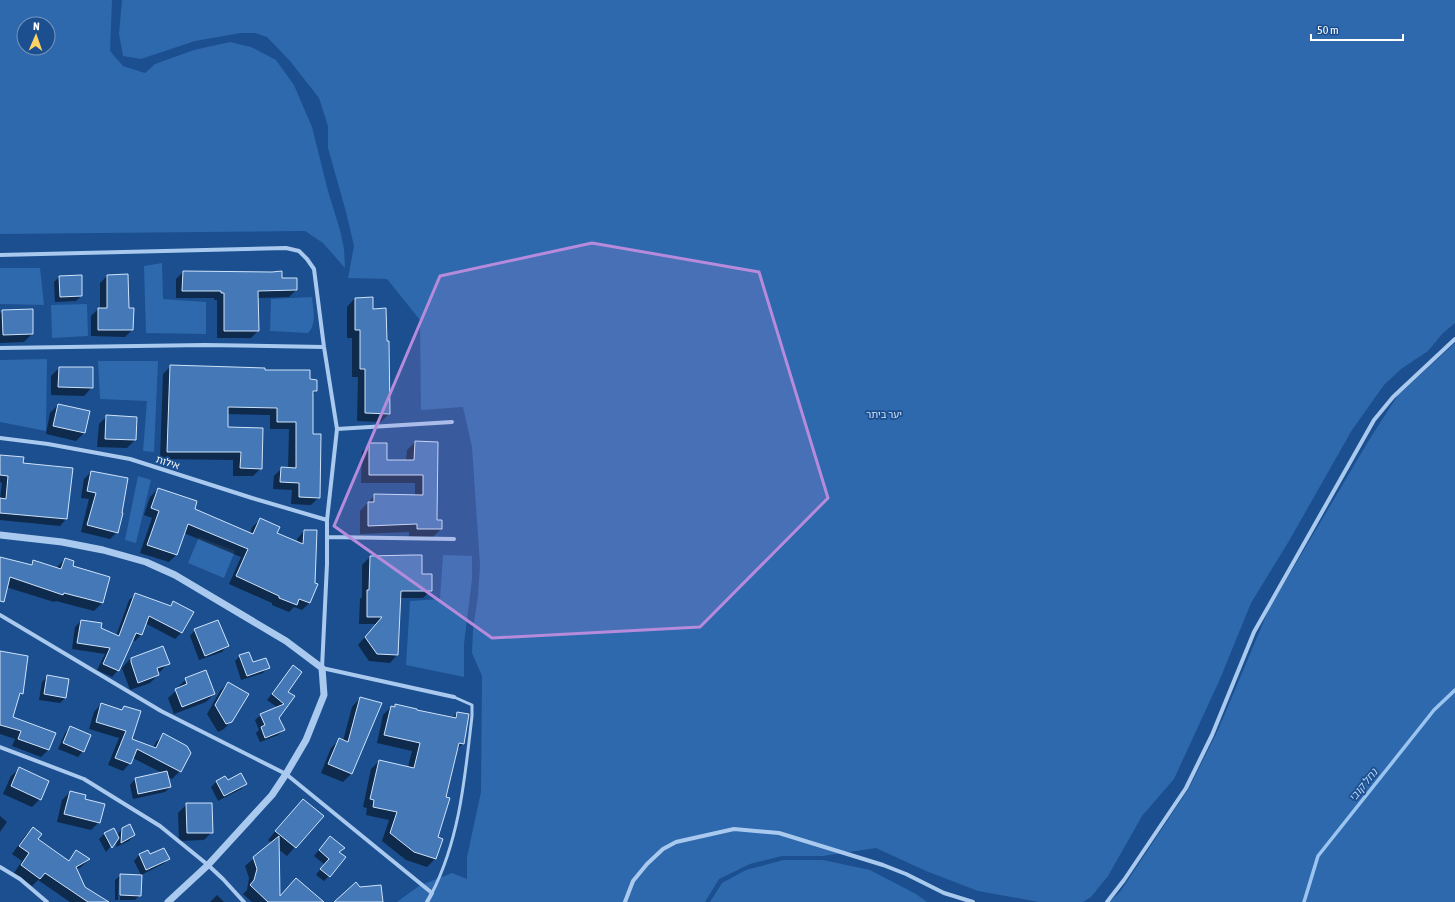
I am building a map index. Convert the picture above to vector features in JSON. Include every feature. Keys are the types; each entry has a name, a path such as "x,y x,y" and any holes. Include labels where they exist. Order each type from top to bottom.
{"street":[{"path":"0,255 286,248 299,251 314,268 324,347 337,429 327,520 328,537 322,668 324,695 306,740 272,795 208,865 168,902"},
{"path":"1107,902 1124,880 1186,788 1212,735 1254,632 1374,420 1393,397 1455,339"},
{"path":"0,348 205,345 324,347"},
{"path":"337,429 452,422"},
{"name":"אילות","path":"0,438 48,444 130,459 327,520"},
{"path":"0,535 62,542 96,548 146,562 175,575 286,641 322,668 454,697"},
{"path":"328,537 454,539"},
{"path":"0,615 160,710 286,774 432,893 426,902"},
{"path":"0,747 84,779 160,826 208,865 244,902"},
{"path":"625,902 633,881 646,864 663,849 676,842 734,829 786,835 883,865 944,892 973,902"},
{"path":"0,867 20,879 46,902"}],"lane":[{"path":"432,893 442,873 455,834 462,799 472,716 472,705 454,697"}],"highlighted area":[{"path":"592,243 759,272 828,498 700,627 492,638 334,526 440,276"}],"green space":[{"path":"0,0 112,0 110,51 123,66 145,73 155,64 194,50 230,42 251,47 276,60 294,85 312,127 328,191 340,230 344,249 345,268 323,243 305,231 0,234"},
{"name":"יער ביתר","path":"122,0 1455,0 1455,323 1443,333 1428,351 1401,369 1384,385 1352,430 1289,541 1251,603 1220,679 1174,779 1142,816 1108,876 1091,897 1083,902 1039,902 978,891 926,871 876,848 823,856 782,856 750,864 719,879 705,902 397,902 419,886 452,873 467,879 467,857 481,792 482,676 472,653 480,565 472,447 463,407 421,410 420,320 387,279 348,278 354,246 328,148 328,126 319,98 290,61 267,37 255,33 241,33 195,41 141,59 123,56 119,34"},
{"path":"162,263 163,299 206,302 206,334 146,333 144,266"},
{"path":"0,268 40,268 44,305 0,304"},
{"path":"312,297 314,311 313,325 308,333 270,331 271,299"},
{"path":"87,304 88,336 52,338 51,305"},
{"path":"1455,343 1455,902 1109,902 1120,892 1189,788 1218,730 1269,609 1369,440 1398,395"},
{"path":"47,359 46,431 0,422 0,360"},
{"path":"98,361 158,361 154,452 143,451 147,401 100,399"},
{"path":"138,476 151,480 136,543 125,540"},
{"path":"199,537 235,551 224,578 188,563"},
{"path":"443,555 472,556 472,579 464,644 464,677 406,665 410,601 440,599"},
{"path":"783,860 823,860 870,870 916,894 927,902 710,902 722,883 746,870"}],"building":[{"path":"183,271 282,271 282,278 297,278 297,290 258,291 259,331 224,331 224,293 221,293 221,291 182,291"},
{"path":"128,274 129,308 134,308 133,330 98,330 98,308 107,308 107,275"},
{"path":"82,275 82,296 60,297 59,276"},
{"path":"373,297 373,309 386,308 387,341 389,341 390,414 365,413 365,369 360,369 360,330 355,330 355,298"},
{"path":"33,309 33,334 3,335 2,310"},
{"path":"170,365 265,368 265,370 310,370 310,379 317,380 317,391 313,391 313,434 321,434 320,498 299,497 299,483 280,482 281,467 296,468 296,422 277,422 277,408 228,407 228,427 263,428 262,469 240,468 241,452 167,452"},
{"path":"59,367 93,367 93,388 58,387"},
{"path":"58,404 90,411 85,433 53,426"},
{"path":"106,415 137,417 136,440 105,439"},
{"path":"415,441 438,442 437,520 442,520 442,529 417,529 417,524 368,526 368,502 374,502 374,494 423,495 423,475 369,475 369,443 387,443 387,460 414,460"},
{"path":"0,455 24,457 23,463 73,468 67,519 0,513 0,498 6,499 8,476 0,475"},
{"path":"91,471 128,478 123,513 118,533 87,525 96,493 87,491"},
{"path":"158,488 197,501 195,509 253,534 260,518 280,527 277,533 303,544 304,530 317,530 315,583 318,584 310,603 299,599 297,605 279,598 279,596 236,576 248,549 188,524 177,555 147,545 159,511 151,508"},
{"path":"422,555 422,574 432,574 432,591 401,591 398,655 377,654 365,637 382,617 367,617 367,590 369,590 370,556"},
{"path":"0,557 32,565 33,560 61,569 65,558 74,561 73,566 110,577 103,603 64,593 63,595 10,577 4,602 0,601"},
{"path":"135,593 171,606 173,601 194,612 182,633 149,616 142,635 136,633 119,671 103,664 110,648 77,643 81,620 102,623 101,628 119,636"},
{"path":"218,620 229,646 205,656 194,629"},
{"path":"163,646 170,664 157,668 159,675 138,683 131,658"},
{"path":"0,651 28,656 23,694 20,693 13,717 56,733 49,750 18,739 21,731 0,725"},
{"path":"249,652 253,662 266,658 270,668 247,676 239,655"},
{"path":"293,665 302,672 288,692 295,696 279,718 285,730 265,738 261,727 265,725 260,714 284,704 272,694"},
{"path":"206,670 215,694 182,707 175,689 187,684 185,678"},
{"path":"47,675 69,679 66,698 44,694"},
{"path":"228,682 249,694 232,722 226,724 215,705"},
{"path":"360,697 382,703 352,774 328,764 339,738 348,742"},
{"path":"101,703 122,710 124,706 141,711 132,739 156,748 163,733 187,746 191,753 181,772 137,749 131,764 115,758 126,731 96,722"},
{"path":"395,704 456,718 457,712 469,714 464,744 459,743 446,797 450,798 438,837 443,839 436,859 414,852 390,833 397,812 373,807 374,800 370,799 379,760 414,768 420,743 384,735 391,706 395,707"},
{"path":"70,726 91,735 84,752 63,743"},
{"path":"19,767 49,781 41,800 11,786"},
{"path":"167,771 171,787 138,794 135,778"},
{"path":"241,773 247,784 224,796 216,781 225,776 228,780"},
{"path":"70,791 86,795 85,799 105,804 100,823 64,814"},
{"path":"303,799 324,816 296,848 275,831"},
{"path":"186,803 212,803 213,833 187,833"},
{"path":"130,824 135,835 121,843 122,828"},
{"path":"33,827 42,834 38,839 69,861 76,850 90,859 76,867 85,887 109,902 88,902 45,873 40,879 21,865 29,853 19,846"},
{"path":"114,828 119,838 112,848 104,833"},
{"path":"279,836 280,896 296,878 324,902 268,902 250,885 254,880 257,869 253,857"},
{"path":"330,836 345,848 339,852 346,857 330,877 320,869 329,859 319,850"},
{"path":"164,848 170,859 146,870 139,854 148,850 150,854"},
{"path":"120,874 142,875 141,896 120,895"},
{"path":"356,882 360,887 381,885 383,902 334,902"}],"waterway":[{"name":"נחל קובי","path":"1304,902 1318,856 1434,710 1455,690"}]}
